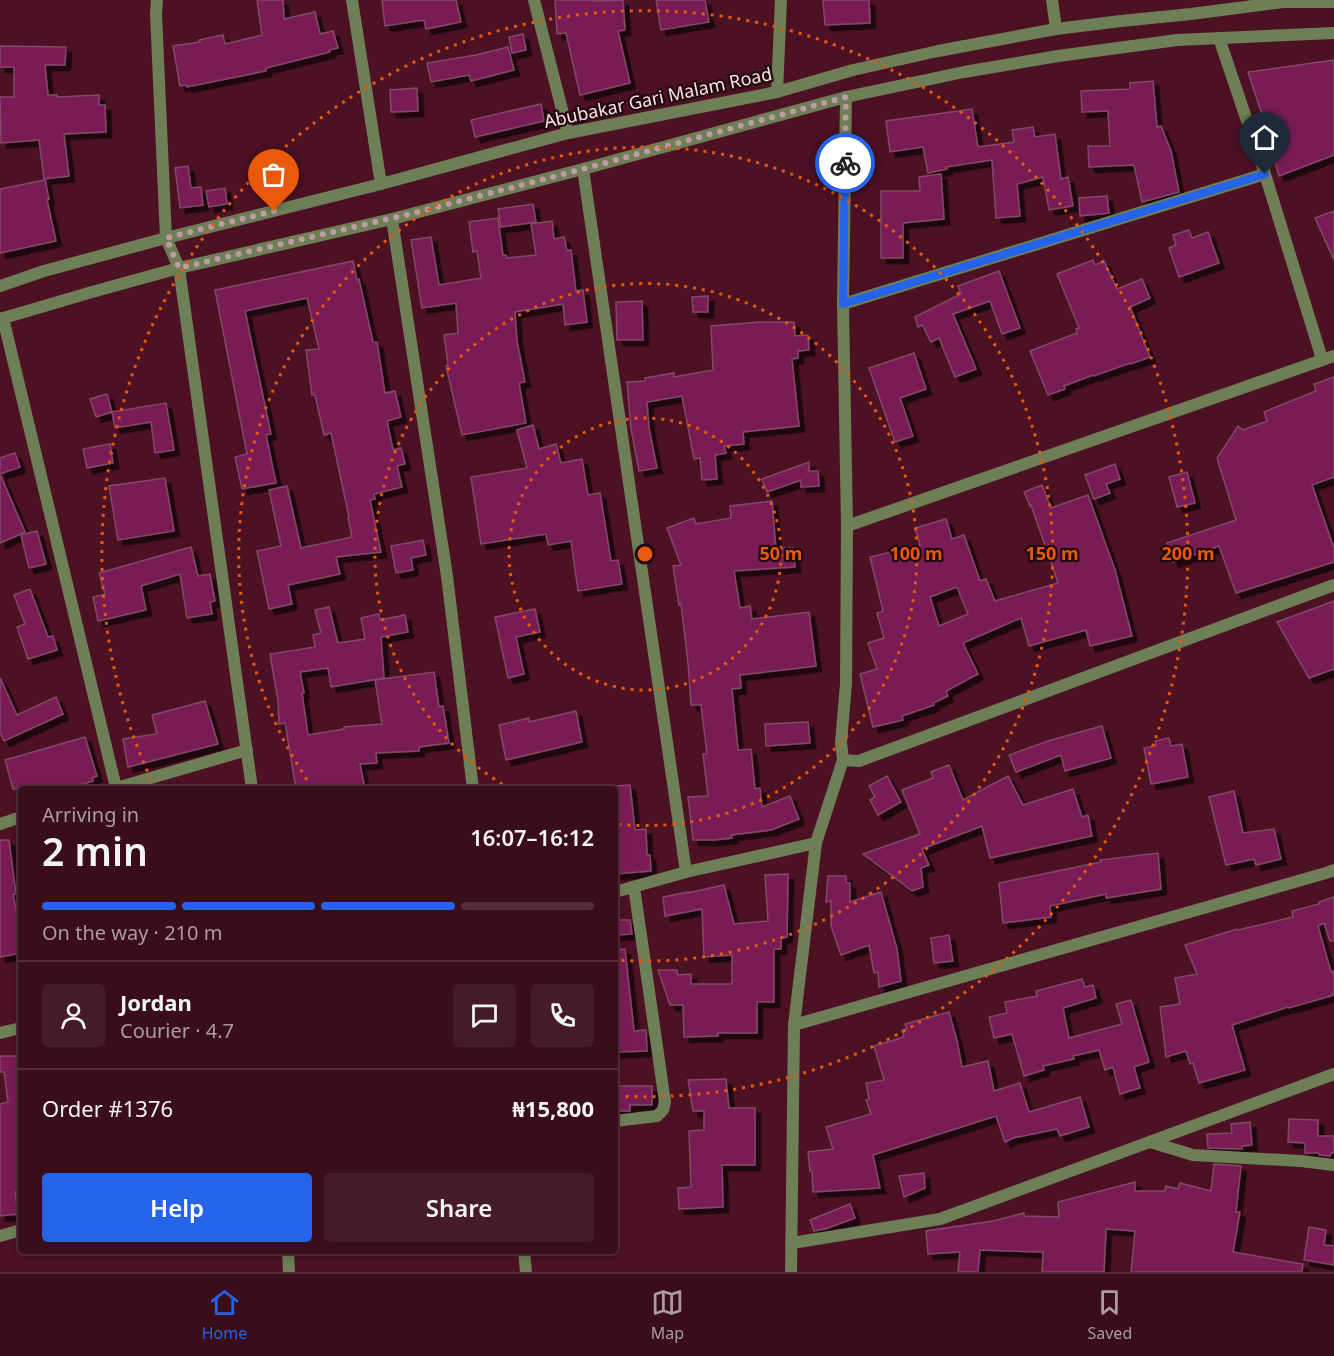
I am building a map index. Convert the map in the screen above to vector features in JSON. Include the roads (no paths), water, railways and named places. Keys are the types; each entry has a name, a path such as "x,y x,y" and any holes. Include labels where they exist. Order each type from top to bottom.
{"street":[{"path":"157,0 166,238 179,268 252,786"},
{"path":"352,0 381,184"},
{"path":"534,0 568,133"},
{"path":"777,92 781,0"},
{"path":"1052,0 1056,29"},
{"name":"Abubakar Gari Malam Road","path":"0,286 44,271 166,238 381,184 568,133 777,92 853,70 938,51 1056,29 1284,1 1334,2"},
{"path":"114,786 2,318 179,268 393,219 846,97 964,72 1058,56 1177,40 1334,33"},
{"path":"846,526 1328,358 1219,38"},
{"path":"791,1272 794,1026 816,843 843,759 841,742 846,684 843,304 846,97"},
{"path":"583,169 686,872"},
{"path":"843,304 1265,174"},
{"path":"393,219 447,576 473,786"},
{"path":"843,759 859,761 1334,585"},
{"path":"125,786 247,750"},
{"path":"0,824 18,818"},
{"path":"618,891 686,872 816,843"},
{"path":"794,1026 1334,870"},
{"path":"618,1121 657,1116 663,1110 665,1102 634,887"},
{"path":"0,1033 18,1029"},
{"path":"792,1243 940,1219 1334,1074"},
{"path":"1150,1142 1193,1155 1334,1165"},
{"path":"0,1236 18,1231"},
{"path":"288,1254 289,1272"},
{"path":"524,1254 526,1272"}]}
